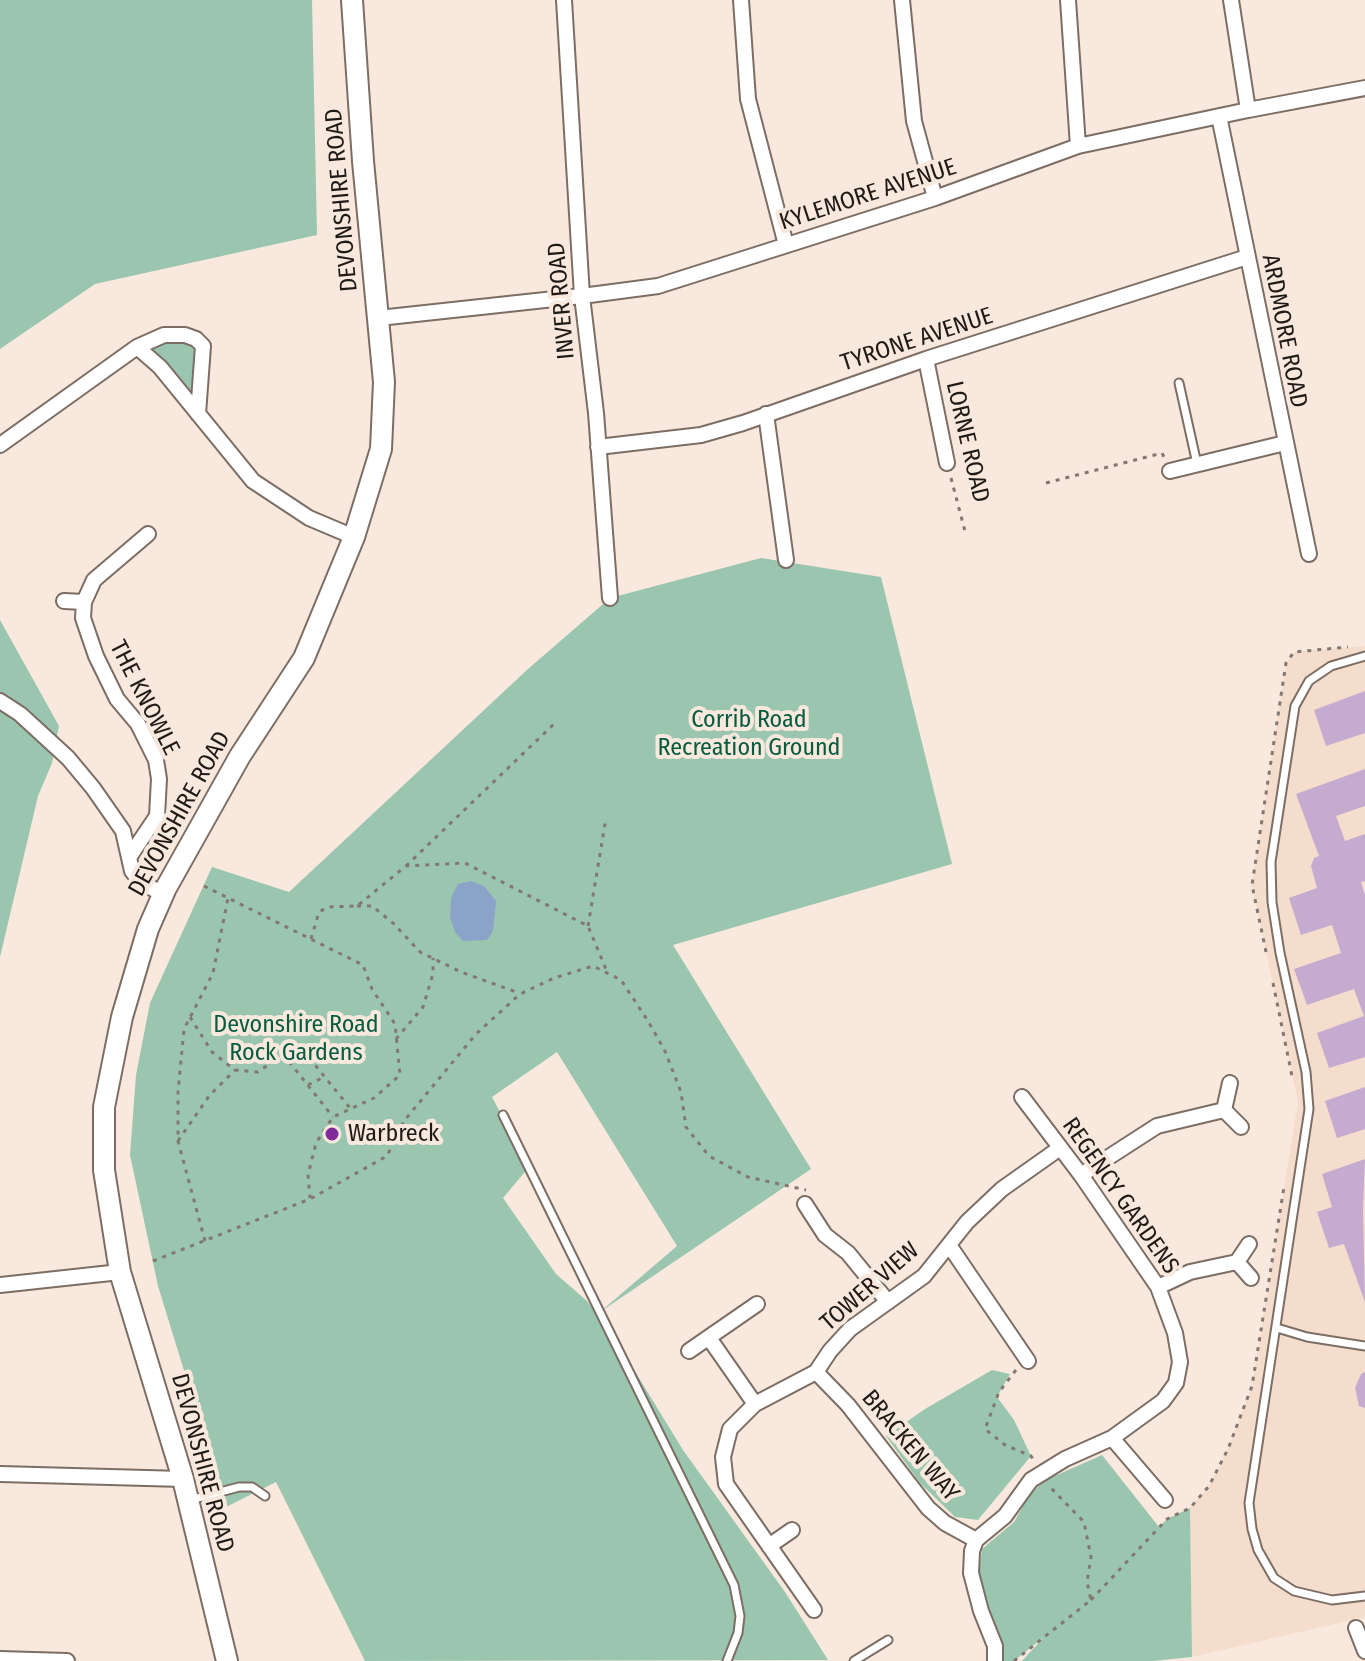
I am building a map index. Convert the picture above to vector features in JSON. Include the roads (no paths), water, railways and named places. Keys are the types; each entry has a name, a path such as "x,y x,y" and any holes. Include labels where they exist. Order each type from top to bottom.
{"main road":[{"name":"DEVONSHIRE ROAD","path":"227,1661 183,1479 120,1272 104,1170 104,1107 122,1017 148,929 163,895 240,756 304,658 354,537 381,449 384,382 363,161 352,0"}],"street":[{"name":"INVER ROAD","path":"564,0 582,296 610,598"},
{"path":"741,0 748,99 786,245"},
{"path":"902,0 914,121 935,198"},
{"path":"1068,0 1078,146"},
{"path":"1231,0 1248,110"},
{"name":"KYLEMORE AVENUE","path":"379,318 658,286 935,198 1078,146 1365,88"},
{"name":"ARDMORE ROAD","path":"1219,116 1309,554"},
{"name":"TYRONE AVENUE","path":"598,447 701,435 743,423 926,359 1247,257"},
{"path":"0,445 137,347 164,335 185,335 203,346 198,414"},
{"path":"137,347 160,367 253,481 309,518 354,537"},
{"name":"LORNE ROAD","path":"926,359 947,463"},
{"path":"766,414 786,560"},
{"path":"1170,471 1285,443"},
{"path":"64,601 84,602 94,580 148,534"},
{"name":"THE KNOWLE","path":"84,602 83,618 96,656 117,699 138,724 156,760 159,779 157,816 130,856"},
{"path":"0,701 20,714 68,758 123,831 132,871 139,880 163,895"},
{"path":"1224,1110 1230,1083"},
{"name":"REGENCY GARDENS","path":"976,1540 1005,1516 1031,1480 1112,1438 1163,1401 1179,1374 1175,1333 1158,1287 1081,1175 1022,1097"},
{"path":"1224,1110 1241,1127"},
{"path":"1081,1175 1157,1126 1224,1110"},
{"name":"TOWER VIEW","path":"814,1610 726,1484 723,1470 730,1429 755,1404 816,1372 850,1329 924,1276 967,1222 1002,1189 1060,1148"},
{"path":"809,1202 825,1235 848,1253 888,1302"},
{"path":"1158,1287 1190,1272 1237,1262 1249,1244"},
{"path":"949,1245 1028,1361"},
{"path":"1237,1262 1251,1278"},
{"path":"0,1285 120,1272"},
{"path":"689,1351 757,1304"},
{"path":"709,1338 755,1404"},
{"name":"BRACKEN WAY","path":"816,1372 848,1405 928,1508 945,1523 976,1540"},
{"path":"1112,1438 1165,1500"},
{"path":"0,1474 183,1479"},
{"path":"769,1546 792,1530"},
{"path":"976,1540 971,1573 995,1646 995,1661"},
{"path":"1356,1628 1365,1651"},
{"path":"0,1659 67,1661"}],"lane":[{"path":"1179,383 1197,464"},
{"path":"1365,656 1331,666 1309,681 1295,706 1271,862 1272,902 1306,1072 1309,1109 1249,1503 1258,1550 1274,1578 1294,1591 1332,1600 1365,1596"},
{"path":"503,1115 734,1585 740,1616 738,1633 727,1661"},
{"path":"1277,1328 1307,1337 1365,1346"},
{"path":"188,1501 239,1487 252,1487 265,1496"},
{"path":"854,1661 888,1640"}],"water":[{"path":"471,881 484,886 496,901 493,931 487,940 463,941 455,932 450,917 451,898 458,884"}],"place":[{"name":"Warbreck","path":"332,1134"}],"park label":[{"name":"Corrib Road Recreation Ground","path":"749,734"},
{"name":"Devonshire Road Rock Gardens","path":"296,1039"}]}
